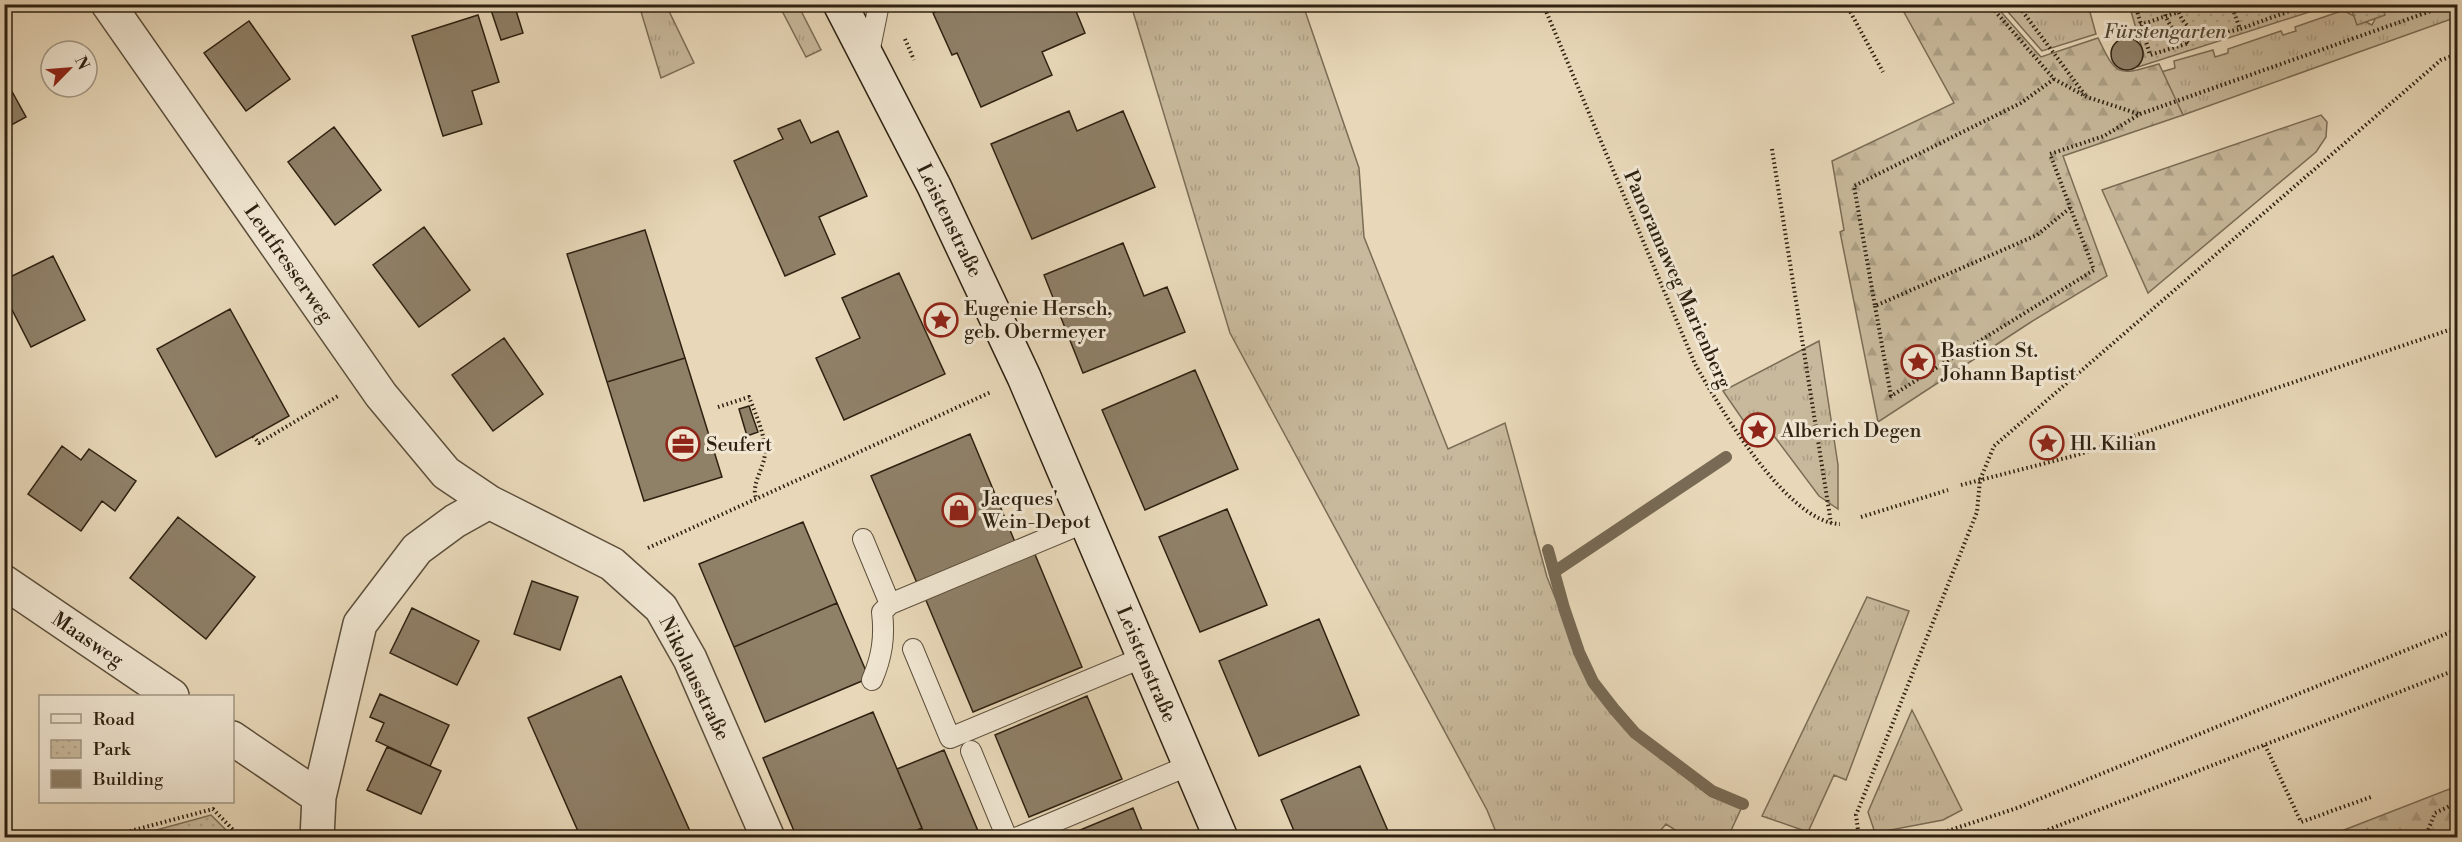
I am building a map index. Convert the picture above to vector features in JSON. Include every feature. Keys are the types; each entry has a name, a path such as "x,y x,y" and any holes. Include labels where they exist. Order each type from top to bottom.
{"street":[{"name":"Leutfresserweg","path":"108,4 381,395 446,473 489,502"},
{"name":"Leistenstraße","path":"840,4 934,186 1024,377 1221,837"},
{"name":"Nikolausstraße","path":"489,502 612,564 661,608 690,659 768,837"},
{"path":"317,837 319,797 360,624 417,549 455,521 489,502"},
{"name":"Maasweg","path":"4,582 171,695"},
{"path":"234,739 319,797"}],"lane":[{"path":"868,58 879,4"},
{"path":"872,680 883,644 882,612 890,604 1086,522"},
{"path":"863,539 890,604"},
{"path":"913,649 951,738 1144,657"},
{"path":"971,751 1007,837"},
{"path":"1016,837 1190,765"}],"path":[{"name":"Panoramaweg Marienberg","path":"1543,4 1695,364 1740,437 1791,498 1807,513 1832,524 1840,524"},
{"path":"1846,4 1883,72"},
{"path":"1989,4 2054,79 2087,97 2140,114"},
{"path":"2017,4 2087,97"},
{"path":"2135,4 2145,49 2150,55 2189,43 2173,30 2166,17 2163,4"},
{"path":"2176,4 2186,24 2202,34 2223,34 2309,4"},
{"path":"2231,4 2240,29"},
{"path":"2054,79 2021,103 1854,186 1891,396 2094,270 2050,154 2104,136 2140,114 2451,4"},
{"path":"2140,25 2178,12"},
{"path":"1859,837 1856,815 1977,512 1980,480 1994,446 2441,60 2457,54"},
{"path":"1772,149 1832,524"},
{"path":"1875,306 2037,235 2070,208"},
{"path":"1962,485 2078,455 2457,327"},
{"path":"612,564 1024,377"},
{"path":"253,436 259,443 346,391"},
{"path":"718,407 749,398 762,431 765,453 753,490 756,498"},
{"path":"1862,517 1948,490"},
{"path":"1926,837 2017,808 2457,629"},
{"path":"2027,837 2457,669"},
{"path":"2265,745 2301,822 2371,797"},
{"path":"2426,837 2435,813 2457,802"},
{"path":"104,837 213,809 242,837"}],"green space":[{"name":"Fürstengarten","path":"2129,4 2331,5 2138,67 2144,55"},
{"path":"639,5 666,5 694,63 661,78"},
{"path":"779,5 798,5 821,50 806,57"},
{"path":"1131,5 1303,5 1359,168 1364,237 1448,449 1505,423 1547,577 1591,687 1632,736 1710,796 1741,809 1728,837 1686,837 1666,824 1655,837 1498,837 1487,810 1230,333"},
{"path":"1900,5 1995,5 2041,57 2098,38 2110,60 2120,70 2134,70 2159,64 2183,115 2063,156 2107,276 2031,322 1878,422 1840,232 1844,230 1832,161 1954,103"},
{"path":"2002,5 2088,5 2096,34 2042,51"},
{"path":"2350,5 2381,5 2385,15 2357,25"},
{"path":"2382,5 2457,5 2457,17 2183,115 2161,72 2175,68 2174,61 2213,50 2215,57 2228,53 2228,49 2281,31 2283,35 2296,31 2295,27 2347,9 2348,13 2372,25"},
{"path":"2321,115 2327,122 2326,137 2316,152 2148,293 2102,190"},
{"path":"1819,341 1838,465 1838,509 1819,496 1762,420 1743,420 1723,391"},
{"path":"1867,597 1909,611 1846,780 1834,775 1808,832 1762,816"},
{"path":"1912,710 1962,810 1943,820 1875,833 1868,812"},
{"path":"2457,786 2457,837 2326,837"},
{"path":"211,815 233,837 131,837"}],"building":[{"path":"489,4 514,4 523,33 501,40"},
{"path":"953,4 1073,4 1085,33 1042,52 1052,75 981,107 957,53 952,55 933,13"},
{"path":"478,15 499,82 472,91 482,124 443,136 412,36"},
{"path":"249,21 290,79 246,111 204,53"},
{"path":"2127,38 2138,43 2143,54 2138,65 2127,70 2116,65 2111,54 2116,43"},
{"path":"4,77 26,117 4,129"},
{"path":"1069,111 1077,131 1123,111 1155,187 1032,239 991,144"},
{"path":"800,120 811,143 838,131 867,196 819,217 835,254 785,276 734,161 783,139 778,129"},
{"path":"334,127 381,190 335,225 288,162"},
{"path":"424,227 470,290 419,327 373,265"},
{"path":"645,230 685,358 607,382 567,254"},
{"path":"1123,243 1144,296 1167,287 1185,332 1083,373 1044,275"},
{"path":"53,256 85,320 31,347 4,294 4,280"},
{"path":"899,273 945,374 844,420 816,358 860,338 842,298"},
{"path":"230,309 289,416 216,457 157,349"},
{"path":"504,338 543,394 493,431 452,375"},
{"path":"685,358 722,477 644,501 607,382"},
{"path":"1195,370 1238,469 1145,510 1102,410"},
{"path":"749,406 758,432 747,436 739,409"},
{"path":"970,434 1015,542 917,583 871,476"},
{"path":"62,446 81,460 89,449 136,481 115,511 102,501 81,531 28,494"},
{"path":"1227,509 1267,605 1200,632 1159,537"},
{"path":"178,517 255,577 206,639 130,578"},
{"path":"803,522 837,603 734,647 699,564"},
{"path":"1034,552 1082,667 973,712 925,598"},
{"path":"532,581 578,597 560,650 514,634"},
{"path":"837,603 869,678 765,722 734,647"},
{"path":"412,608 479,641 457,685 390,653"},
{"path":"1319,619 1359,715 1259,756 1219,661"},
{"path":"621,676 693,838 581,838 528,718"},
{"path":"380,694 449,725 430,766 376,741 384,723 370,717"},
{"path":"1087,696 1122,779 1029,817 995,735"},
{"path":"873,712 922,828 898,838 797,838 763,758"},
{"path":"387,747 441,771 421,814 367,790"},
{"path":"944,750 981,838 926,838 897,769"},
{"path":"1360,766 1391,838 1297,838 1281,800"},
{"path":"1133,808 1145,838 1061,838"}],"waterway":[{"path":"1554,572 1726,457"},
{"path":"1548,550 1564,608 1579,652 1593,682 1635,733 1712,791 1743,804"}],"place":[{"name":"Eugenie Hersch, geb. Obermeyer","path":"941,320"},
{"name":"Bastion St. Johann Baptist","path":"1918,362"},
{"name":"Alberich Degen","path":"1758,430"},
{"name":"Hl. Kilian","path":"2047,443"},
{"name":"Seufert","path":"683,444"},
{"name":"Jacques' Wein-Depot","path":"959,510"}]}
